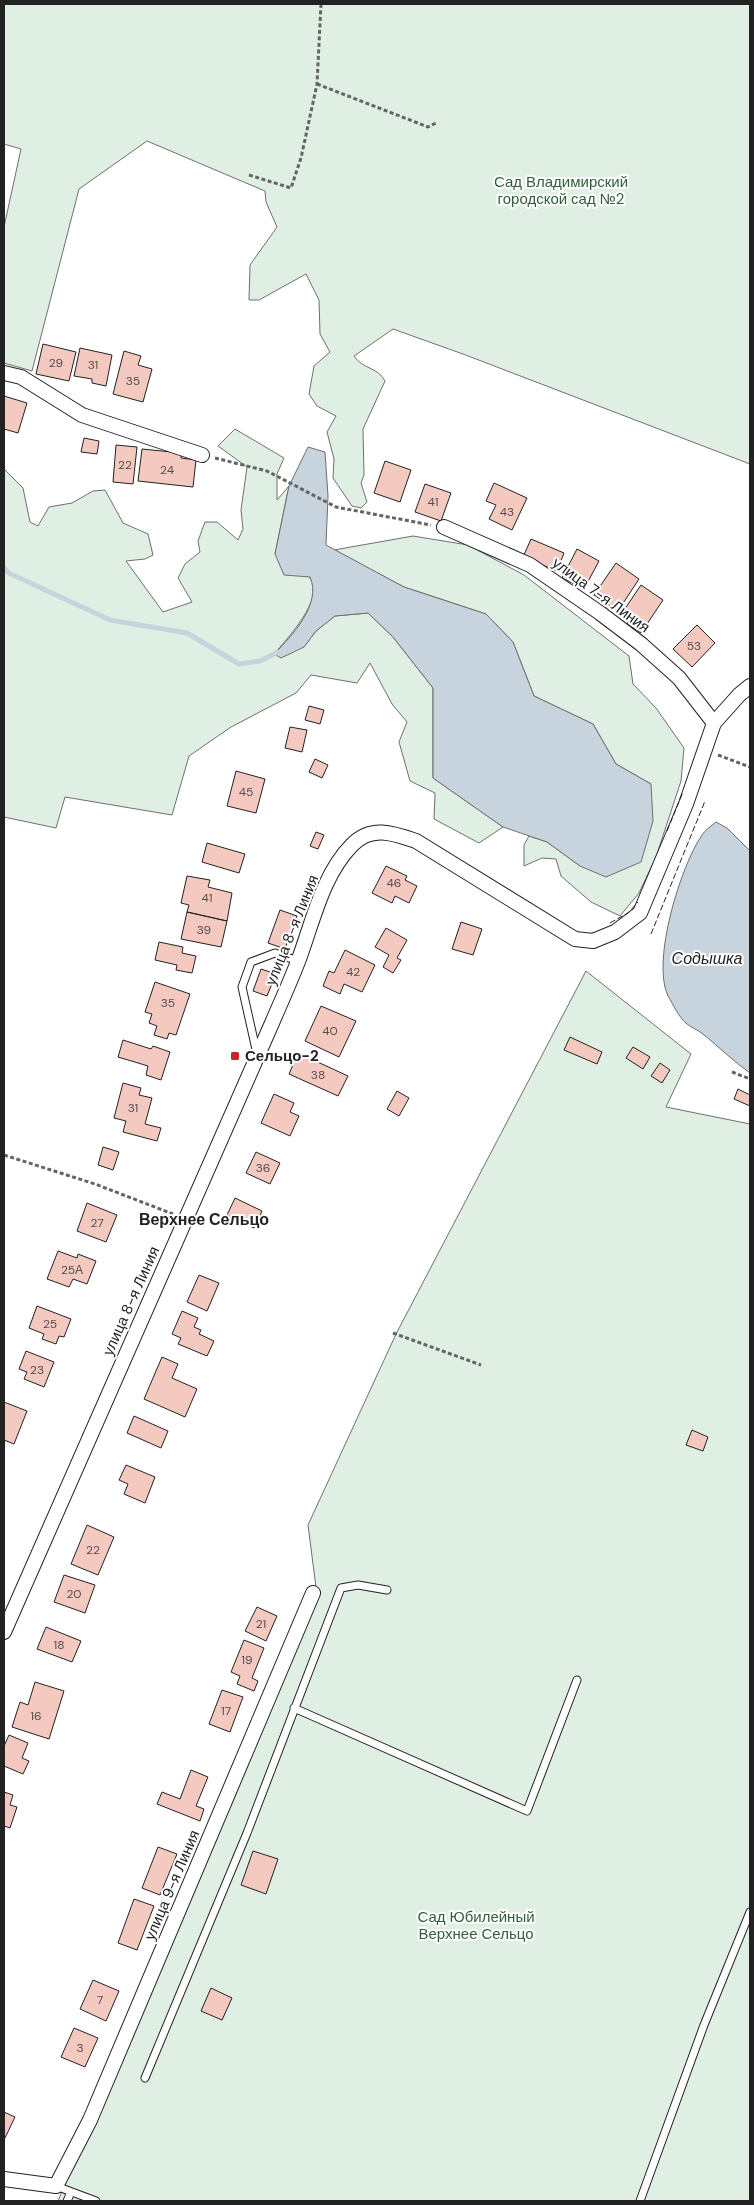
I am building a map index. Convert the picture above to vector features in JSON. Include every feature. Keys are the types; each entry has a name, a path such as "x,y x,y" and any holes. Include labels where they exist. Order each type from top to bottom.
{"street":[{"path":"4,373 21,378 82,415 202,455"},
{"name":"улица 7-я Линия","path":"444,527 530,565 600,613 641,644 679,678 714,723"},
{"path":"705,751 714,723 739,695 750,686"},
{"name":"улица 8-я Линия","path":"4,1632 258,1055 298,961 320,899 334,869 349,847 360,837 374,831 393,833 416,841 575,939 594,941 615,932 640,913 686,804 705,751"},
{"name":"улица 9-я Линия","path":"56,2186 90,2120 313,1593"},
{"path":"4,2179 56,2186"}],"lane":[{"path":"258,1055 242,987 251,962 276,953 298,961"},
{"path":"145,2078 247,1833 341,1588 358,1585 387,1590"},
{"path":"294,1708 527,1811 577,1680"},
{"path":"640,2201 704,2025 750,1912"},
{"path":"56,2186 96,2201"},
{"path":"68,2201 71,2192"}],"path":[{"path":"250,175 291,188 302,158 316,84 321,4"},
{"path":"316,84 428,127 436,123"},
{"path":"202,455 267,471 336,507 444,527"},
{"path":"705,751 750,767"},
{"path":"732,1072 750,1079"},
{"path":"4,1155 95,1184 186,1218"},
{"path":"393,1333 482,1365"}],"green space":[{"name":"Сад Владимирский городской сад №2","path":"4,4 750,4 750,464 393,329 354,356 361,363 382,376 385,381 363,429 364,475 361,483 367,502 361,508 352,506 333,478 334,459 327,432 336,416 317,406 309,394 314,366 330,352 320,334 319,300 306,274 259,300 249,300 250,265 277,227 266,202 265,191 147,141 79,189 32,371 4,363 4,227 21,149 4,144"},
{"path":"235,429 284,458 277,474 277,500 289,486 275,554 299,568 310,578 314,586 313,596 303,618 274,654 304,647 316,631 335,616 368,613 393,637 433,688 433,778 503,827 479,843 434,819 435,793 410,781 399,742 407,722 392,704 370,663 357,683 311,675 296,693 231,727 189,756 172,815 65,797 56,828 4,817 4,469 23,488 30,522 38,526 49,507 72,503 93,491 105,490 123,523 148,534 153,555 145,559 126,561 163,612 192,602 178,578 185,564 200,552 198,541 205,522 217,522 238,540 243,529 241,510 247,467 218,446"},
{"path":"413,536 468,545 524,575 629,656 633,684 656,708 684,748 681,781 656,857 639,893 620,916 591,902 561,876 556,859 542,858 524,866 524,845 529,836 547,842 580,866 651,784 616,764 593,724 534,696 513,642 486,614 404,587 334,550"},
{"name":"Сад Юбилейный Верхнее Сельцо","path":"586,971 691,1054 666,1107 750,1124 750,2201 58,2201 317,1595 308,1525 396,1334"}],"water":[{"path":"308,447 325,452 328,496 326,545 404,587 486,614 513,642 534,696 593,724 616,764 651,784 653,821 641,862 606,877 580,866 547,842 503,827 433,778 433,688 393,637 368,613 335,616 316,631 304,647 281,658 274,654 303,619 312,598 313,587 310,577 284,575 275,554 289,486"},
{"name":"Содышка","path":"716,822 727,828 750,851 750,1073 703,1034 684,1021 668,996 664,980 663,960 666,938 685,868 703,833"}],"building":[{"path":"43,344 76,352 69,381 36,374"},
{"path":"80,348 112,355 106,386 92,383 92,379 74,376"},
{"path":"124,351 141,356 138,365 152,369 143,402 113,394"},
{"path":"4,396 27,403 18,433 4,429"},
{"path":"84,438 99,441 97,454 81,452"},
{"path":"116,445 137,447 133,484 113,482"},
{"path":"142,449 182,453 181,458 196,460 193,487 138,481"},
{"path":"385,461 411,470 400,502 374,493"},
{"path":"494,483 527,498 512,530 489,519 496,505 486,501"},
{"path":"425,484 451,493 441,521 415,512"},
{"path":"531,539 564,553 557,571 523,557"},
{"path":"577,549 599,561 584,589 562,578"},
{"path":"616,563 639,579 618,611 594,595"},
{"path":"641,585 663,600 641,633 627,624 630,619 622,613"},
{"path":"697,625 715,643 692,667 673,649"},
{"path":"309,706 324,710 320,724 305,720"},
{"path":"290,727 307,730 302,752 285,748"},
{"path":"315,759 328,765 322,778 309,772"},
{"path":"236,771 265,779 256,813 227,806"},
{"path":"316,832 324,835 318,849 310,846"},
{"path":"207,843 245,854 239,873 202,862"},
{"path":"386,866 407,876 405,880 417,886 409,903 395,896 392,903 372,893"},
{"path":"187,876 210,880 208,887 232,893 227,921 187,912 189,905 181,903"},
{"path":"280,910 297,916 285,949 268,943"},
{"path":"187,912 227,921 221,947 181,939"},
{"path":"461,922 482,929 473,955 452,949"},
{"path":"386,928 407,940 397,958 401,960 393,973 383,967 389,955 375,947"},
{"path":"159,942 183,947 182,953 196,956 192,973 176,970 177,965 155,960"},
{"path":"345,950 375,965 362,992 344,984 340,994 323,986 329,971 334,973"},
{"path":"261,969 276,974 267,996 253,991"},
{"path":"155,982 190,994 176,1035 169,1033 167,1039 154,1035 157,1026 149,1023 152,1014 145,1012"},
{"path":"321,1006 356,1021 339,1057 305,1041"},
{"path":"570,1037 602,1052 597,1064 564,1050"},
{"path":"123,1040 151,1049 153,1046 170,1052 161,1080 146,1075 148,1066 118,1057"},
{"path":"633,1047 650,1057 643,1069 626,1058"},
{"path":"298,1053 348,1076 338,1096 289,1074"},
{"path":"660,1063 670,1070 662,1083 651,1076"},
{"path":"123,1083 141,1088 139,1095 152,1098 145,1124 161,1128 157,1141 123,1132 126,1121 114,1118"},
{"path":"738,1089 750,1095 750,1106 734,1099"},
{"path":"397,1091 409,1098 399,1116 387,1109"},
{"path":"274,1094 294,1103 290,1112 299,1116 290,1136 261,1123"},
{"path":"103,1147 119,1152 113,1170 98,1165"},
{"path":"256,1152 280,1163 270,1184 246,1173"},
{"path":"235,1198 262,1211 254,1228 227,1215"},
{"path":"87,1203 117,1215 106,1242 77,1231"},
{"path":"58,1251 77,1258 78,1254 96,1261 87,1284 73,1279 69,1287 47,1279"},
{"path":"199,1275 219,1283 207,1311 187,1302"},
{"path":"37,1306 71,1319 64,1337 59,1336 56,1344 42,1339 44,1334 29,1328"},
{"path":"182,1311 198,1318 194,1327 201,1330 199,1334 214,1341 207,1356 178,1344 181,1338 172,1334"},
{"path":"26,1351 54,1362 44,1387 24,1379 27,1372 19,1369"},
{"path":"162,1357 178,1364 172,1378 197,1389 185,1417 144,1399"},
{"path":"4,1402 27,1411 14,1444 4,1440"},
{"path":"134,1416 168,1431 161,1448 127,1433"},
{"path":"692,1430 708,1437 703,1451 686,1445"},
{"path":"126,1465 155,1477 145,1503 124,1494 128,1484 119,1480"},
{"path":"87,1525 114,1537 98,1575 71,1564"},
{"path":"64,1575 95,1585 85,1613 54,1602"},
{"path":"257,1607 277,1616 266,1641 245,1631"},
{"path":"46,1627 81,1641 72,1662 37,1649"},
{"path":"244,1640 264,1648 252,1678 258,1681 254,1691 237,1684 240,1676 231,1672"},
{"path":"35,1682 64,1691 49,1739 12,1727 20,1702 28,1705"},
{"path":"222,1690 243,1697 230,1732 209,1724"},
{"path":"9,1735 28,1743 22,1758 29,1761 23,1774 4,1766 4,1746"},
{"path":"191,1770 208,1777 196,1806 204,1809 200,1821 157,1804 162,1792 180,1799"},
{"path":"4,1792 13,1795 10,1805 17,1807 10,1828 4,1826"},
{"path":"158,1847 177,1854 160,1895 142,1888"},
{"path":"253,1851 278,1859 266,1894 241,1885"},
{"path":"134,1899 154,1906 137,1950 118,1943"},
{"path":"93,1980 119,1991 106,2021 80,2009"},
{"path":"211,1988 232,1998 222,2020 201,2011"},
{"path":"74,2028 98,2038 85,2067 61,2057"},
{"path":"4,2112 15,2117 5,2138 4,2138"}],"waterway":[{"path":"4,568 9,573 110,620 187,633 239,664 260,661 278,652"}],"fence":[{"path":"667,831 683,792"},
{"path":"651,934 705,801"},
{"path":"610,923 628,913 638,902"}],"place":[{"name":"Сельцо-2","path":"235,1056"}],"district":[{"name":"Верхнее Сельцо","path":"204,1219"}]}
